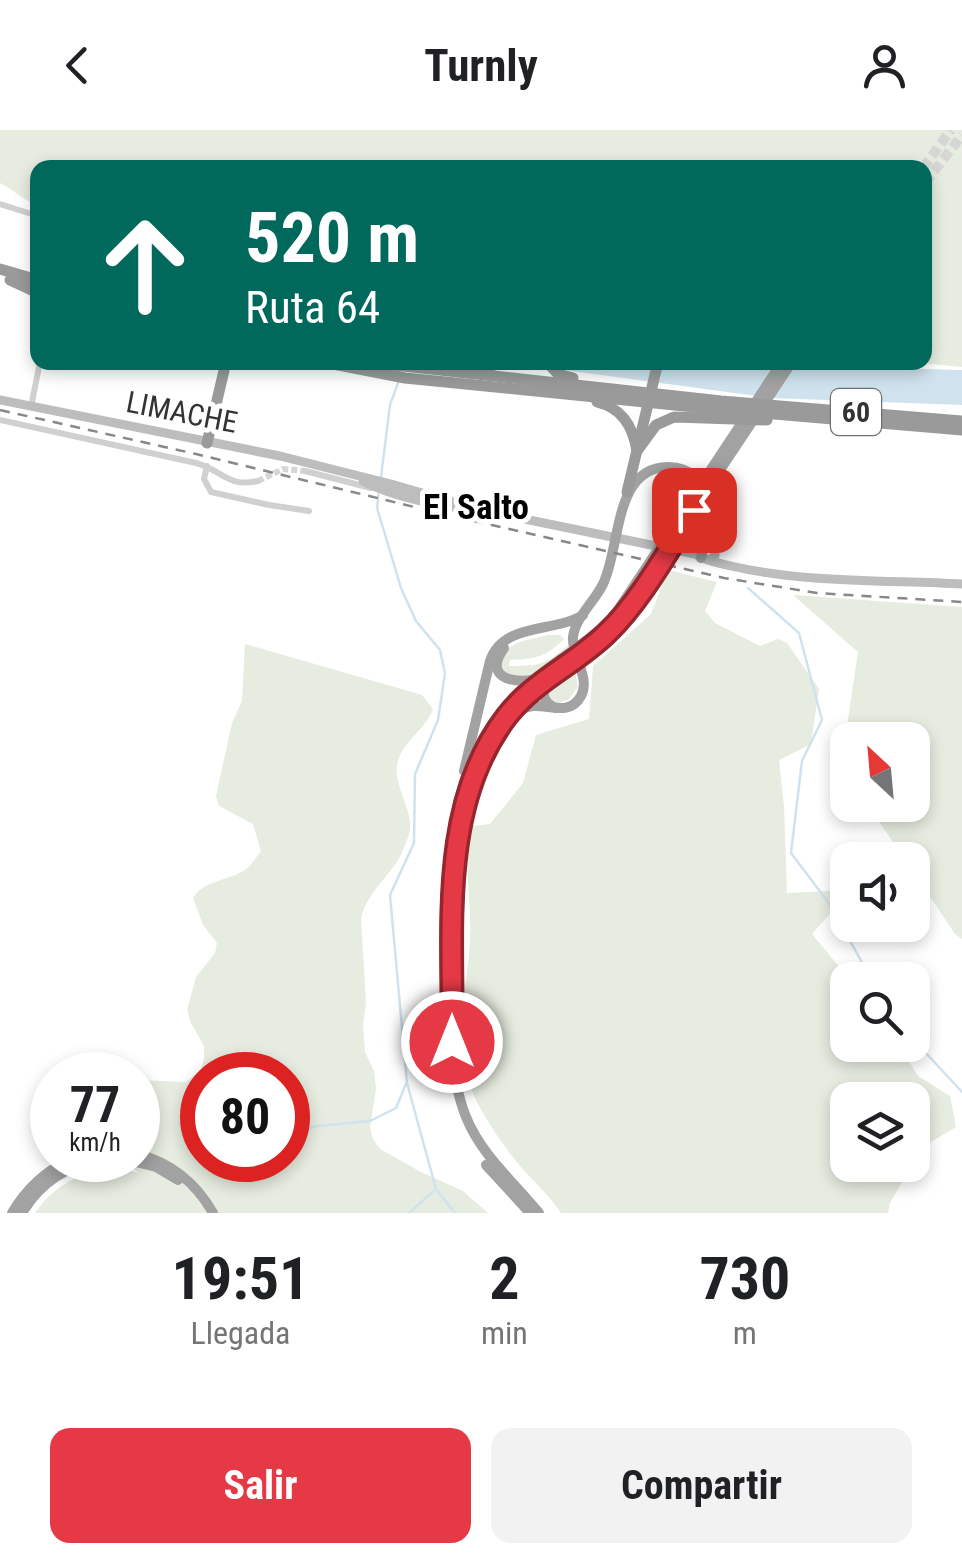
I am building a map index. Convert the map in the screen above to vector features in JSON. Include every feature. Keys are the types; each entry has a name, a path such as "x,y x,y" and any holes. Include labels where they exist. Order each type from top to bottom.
{"highway":[{"path":"0,269 30,278"},
{"path":"5,279 30,288"},
{"path":"207,443 224,370"},
{"path":"381,370 555,382 721,401"},
{"path":"411,370 823,418"},
{"path":"411,370 464,388 608,405 626,420 637,451"},
{"path":"554,370 573,378 721,401"},
{"path":"539,1213 497,1168 462,1106 452,1054 456,850 468,795 497,730 523,698 563,663 584,614 606,578 656,370"},
{"path":"633,596 777,370"},
{"path":"534,680 514,682 503,677 497,664 500,654 514,641 545,632 576,638 609,621 633,596 787,370"},
{"name":"60","path":"721,401 962,422"},
{"path":"637,451 656,426 674,417 823,418"},
{"name":"60","path":"823,418 962,430"},
{"path":"626,495 641,477 656,469 670,467 695,478 709,509 705,559"},
{"path":"668,548 692,544 708,524"},
{"path":"530,1213 497,1179 474,1147 457,1111 445,1040 446,879 451,830 495,649 522,632 566,623 584,614"},
{"path":"497,730 524,708 562,709 577,701 583,689 576,638"},
{"path":"459,800 474,759 510,701 534,680 563,663"},
{"path":"551,676 543,690 544,700 562,709"},
{"path":"160,1161 184,1176 204,1197 210,1213"},
{"path":"160,1170 173,1176 210,1213"},
{"path":"12,1213 35,1182"},
{"path":"22,1213 49,1182"}],"main road":[{"name":"LIMACHE","path":"0,400 280,456 448,506 668,548 705,559"},
{"name":"LIMACHE","path":"567,529 777,575 962,584"},
{"path":"692,544 706,542"}],"street":[{"path":"0,204 30,213"},
{"path":"31,407 38,370"},
{"name":"LIMACHE","path":"0,420 207,466 236,483 258,481"},
{"path":"207,466 204,480 211,492 308,511"},
{"name":"LIMACHE","path":"305,471 383,486"}],"shaded area":[{"path":"0,130 962,130 962,367 932,364 932,160 30,160 30,202 0,183"},
{"path":"668,570 717,582 705,611 715,623 760,646 778,639 787,643 819,689 811,744 779,760 787,893 830,891 830,913 812,934 835,962 830,962 830,1062 909,1062 918,1076 928,1082 830,1082 830,1182 902,1182 888,1213 561,1213 520,1166 477,1102 462,1042 470,942 470,826 490,824 523,783 536,735 589,719 593,666 651,614"},
{"path":"793,595 962,607 962,939 930,896 930,842 893,842 879,822 930,822 930,722 848,722 858,652"},
{"path":"548,635 564,639 540,656 510,660 509,666 541,663 568,645 567,652 528,678 518,680 502,670 502,660 510,648"},
{"path":"245,644 422,695 433,709 398,761 397,776 409,814 408,837 401,855 369,899 361,919 365,1052 374,1071 376,1088 370,1127 380,1149 463,1191 488,1213 35,1213 69,1182 160,1182 160,1081 180,1082 180,1182 310,1182 310,1052 204,1052 187,1010 196,977 215,953 217,943 203,925 193,898 203,888 245,870 261,851 253,824 219,806 216,796 232,723 242,701"},
{"path":"574,667 578,687 569,699 556,704 547,696 548,688"},
{"path":"930,1084 950,1096 956,1127 930,1142"}],"water":[{"path":"564,370 962,370 962,405 772,398"}],"waterway":[{"path":"381,477 390,405 398,383"},
{"path":"379,490 377,508 401,588 416,621 440,650 445,673 438,720 415,774 414,843 390,895 407,1083 436,1189 455,1213"},
{"path":"748,588 799,633 822,720 802,761 791,853 828,902 862,962"},
{"path":"930,1057 962,1092"},
{"path":"310,1128 370,1121 396,1108 406,1084"},
{"path":"409,1213 434,1191"}],"tunnel":[{"path":"929,160 951,130"},
{"path":"932,174 962,135"},
{"path":"258,481 283,469 305,471"}],"railway":[{"path":"0,410 724,578 817,593 962,602"}],"district":[{"name":"El Salto","path":"476,507"}],"route":[{"path":"452,1042 456,850 464,808 484,754 503,721 523,698 600,640 620,620 694,510"}]}
